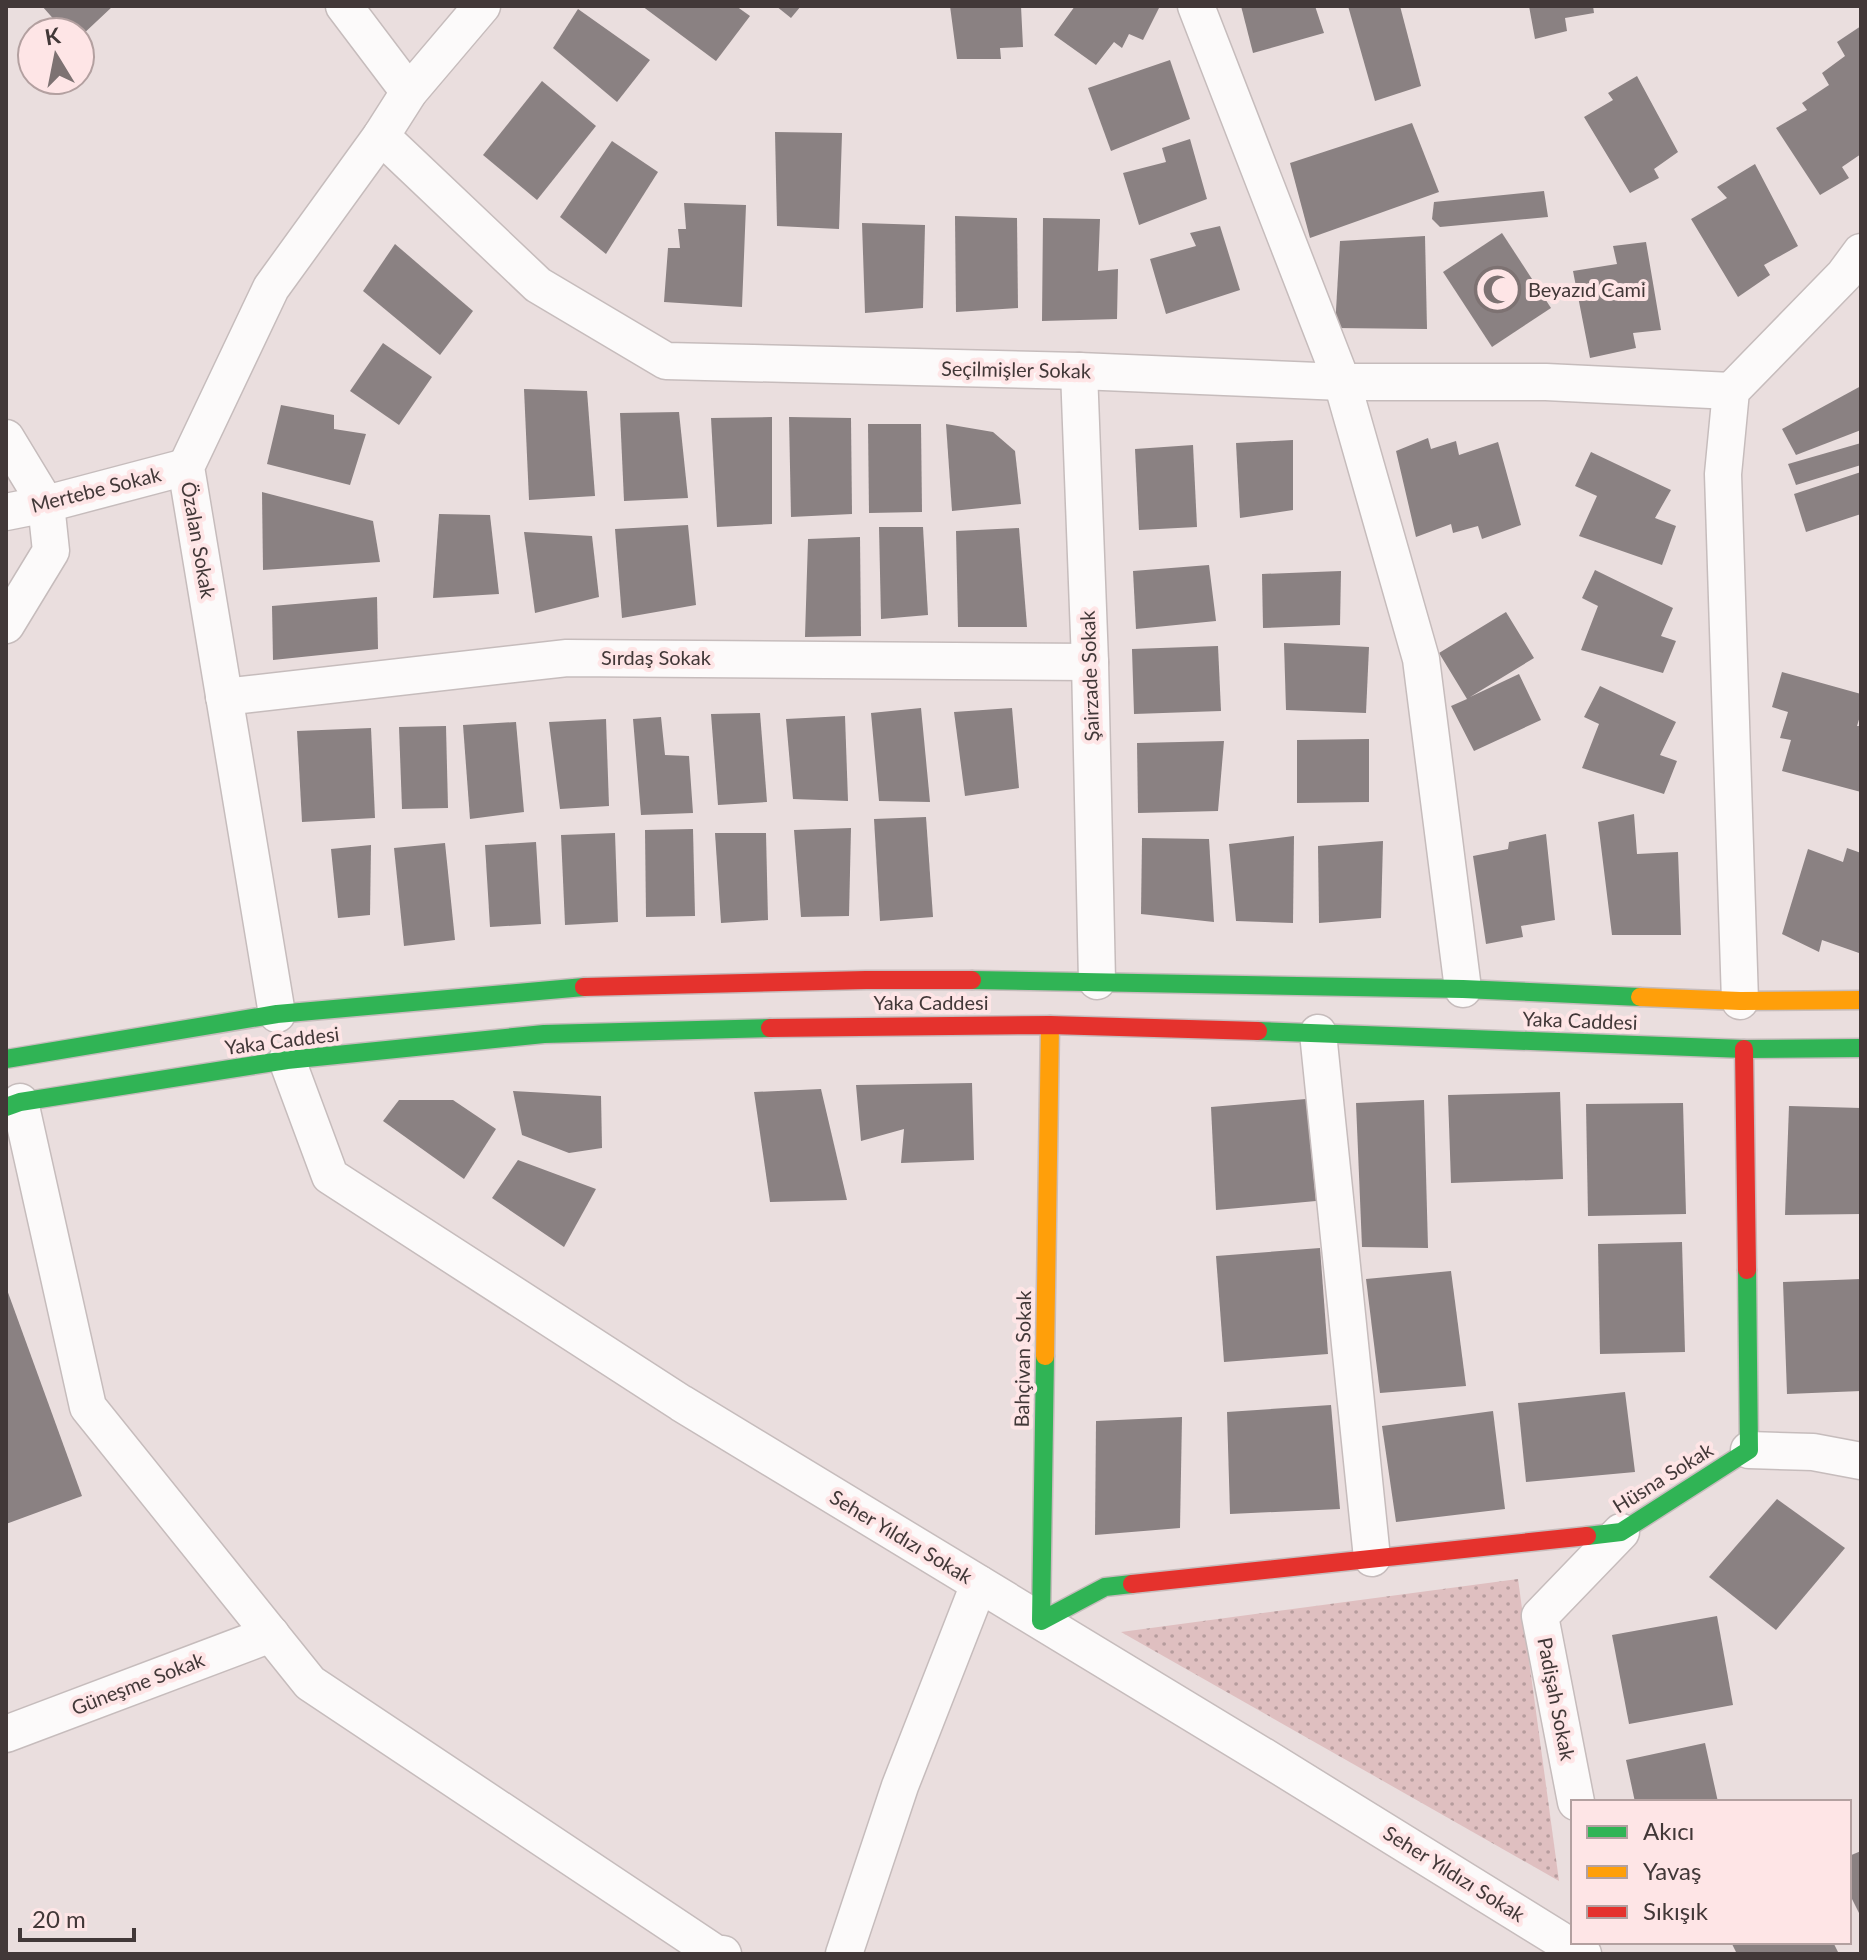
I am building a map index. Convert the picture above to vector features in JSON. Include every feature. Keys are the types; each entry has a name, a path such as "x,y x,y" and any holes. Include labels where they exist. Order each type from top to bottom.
{"street":[{"path":"344,6 409,92"},
{"name":"Özalan Sokak","path":"277,1014 186,467 271,288 381,136 409,92 482,6"},
{"path":"1196,6 1342,382 1421,659 1463,989"},
{"name":"Seçilmişler Sokak","path":"381,136 538,285 666,361 1079,371 1342,382 1546,382 1731,391"},
{"path":"1740,1001 1723,474 1731,391 1844,275 1861,252"},
{"name":"Şairzade Sokak","path":"1079,371 1090,662 1097,981"},
{"path":"6,438 46,504 51,551 6,625"},
{"name":"Mertebe Sokak","path":"6,512 186,467"},
{"name":"Sırdaş Sokak","path":"224,697 567,658 1090,662"},
{"name":"Yaka Caddesi","path":"6,1059 277,1014 561,988 866,980 1097,981 1463,989 1740,1001 1861,1000"},
{"name":"Yaka Caddesi","path":"13,1104 287,1060 544,1034 873,1025 1050,1025 1744,1049 1861,1048"},
{"name":"Bahçivan Sokak","path":"1041,1621 1050,1025"},
{"path":"1318,1033 1372,1558"},
{"path":"1744,1049 1749,1450 1813,1452 1861,1461"},
{"name":"Seher Yıldızı Sokak","path":"287,1060 330,1176 681,1403 1583,1954"},
{"path":"13,1104 88,1407 310,1683 715,1953 723,1954"},
{"name":"Hüsna Sokak","path":"1041,1621 1105,1587 1621,1532 1749,1450"},
{"name":"Padişah Sokak","path":"1576,1800 1540,1616 1621,1532"},
{"path":"844,1954 900,1786 979,1584"},
{"name":"Güneşme Sokak","path":"6,1734 271,1634"}],"shaded area":[{"path":"1518,1579 1559,1881 1121,1632"}],"building":[{"path":"42,6 113,6 96,22 96,16 51,16"},
{"path":"642,6 736,6 750,16 716,61"},
{"path":"776,6 801,6 791,18"},
{"path":"950,6 1021,6 1023,47 1000,48 1001,59 957,59"},
{"path":"1075,6 1160,6 1143,40 1129,34 1122,48 1114,42 1096,65 1054,35"},
{"path":"1241,6 1315,6 1324,33 1253,53"},
{"path":"1348,6 1400,6 1421,86 1375,101"},
{"path":"1529,6 1593,6 1594,13 1565,18 1567,31 1535,39"},
{"path":"578,9 650,60 617,102 553,48"},
{"path":"1861,26 1861,154 1842,167 1849,178 1820,195 1776,128 1807,110 1802,103 1829,85 1822,73 1845,56 1837,42"},
{"path":"1170,60 1190,119 1111,151 1088,88"},
{"path":"1637,76 1678,152 1654,169 1659,178 1630,193 1584,117 1613,100 1608,93"},
{"path":"542,81 596,126 537,200 483,155"},
{"path":"1412,123 1439,192 1310,238 1290,163"},
{"path":"775,132 842,133 839,229 777,226"},
{"path":"1190,139 1207,199 1139,225 1123,173 1166,162 1162,148"},
{"path":"612,141 658,172 606,254 560,217"},
{"path":"1755,164 1798,246 1764,265 1770,275 1738,297 1691,219 1727,198 1717,187"},
{"path":"1544,191 1548,217 1440,227 1432,219 1434,202"},
{"path":"684,203 746,205 742,307 664,302 668,248 680,248 678,229 686,229"},
{"path":"955,216 1017,218 1018,308 956,312"},
{"path":"1043,218 1100,219 1098,271 1118,269 1117,319 1042,321"},
{"path":"862,223 925,225 923,308 865,313"},
{"path":"1220,226 1240,290 1166,314 1150,259 1196,246 1190,233"},
{"name":"Beyazıd Cami","path":"1502,233 1551,308 1492,347 1443,272"},
{"path":"1425,236 1427,329 1335,328 1340,241"},
{"path":"1646,242 1661,330 1633,333 1636,348 1590,358 1573,271 1617,264 1613,246"},
{"path":"395,244 473,311 440,355 363,291"},
{"path":"383,343 432,377 399,425 350,391"},
{"path":"1861,386 1861,430 1796,455 1782,429"},
{"path":"524,389 587,391 595,496 529,500"},
{"path":"281,405 334,415 334,429 366,434 350,485 267,464"},
{"path":"679,412 688,498 624,501 620,413"},
{"path":"772,417 772,524 717,527 711,418"},
{"path":"789,417 851,418 852,514 791,517"},
{"path":"868,424 921,424 922,512 869,513"},
{"path":"946,424 993,432 1015,451 1021,504 952,511"},
{"path":"1428,438 1431,449 1456,441 1459,455 1498,442 1521,525 1482,539 1478,526 1453,533 1451,524 1416,537 1396,451"},
{"path":"1293,440 1293,510 1240,518 1236,443"},
{"path":"1861,443 1861,465 1796,485 1788,464"},
{"path":"1193,445 1197,527 1139,530 1135,449"},
{"path":"1591,452 1671,490 1655,518 1676,526 1662,565 1579,536 1597,496 1575,486"},
{"path":"1861,472 1861,514 1806,532 1794,494"},
{"path":"262,492 373,521 380,562 263,570"},
{"path":"439,514 490,515 499,594 433,598"},
{"path":"688,525 696,605 622,618 615,529"},
{"path":"879,527 923,527 928,615 881,619"},
{"path":"1019,528 1027,627 958,627 956,531"},
{"path":"524,532 592,536 599,597 535,613"},
{"path":"860,537 861,636 805,637 808,539"},
{"path":"1209,565 1216,621 1136,629 1133,571"},
{"path":"1595,570 1673,608 1661,636 1676,641 1663,673 1581,650 1598,606 1582,598"},
{"path":"1341,571 1340,625 1263,628 1262,574"},
{"path":"377,597 378,649 273,660 272,606"},
{"path":"1506,612 1534,658 1470,697 1519,674 1541,720 1474,751 1451,706 1467,699 1439,653"},
{"path":"1284,643 1369,647 1366,713 1286,710"},
{"path":"1218,646 1221,711 1134,714 1132,649"},
{"path":"1782,672 1861,694 1857,726 1861,726 1861,792 1782,771 1791,740 1780,738 1788,712 1772,707"},
{"path":"1600,686 1676,722 1660,755 1677,761 1664,794 1582,768 1599,724 1584,717"},
{"path":"921,708 930,802 879,801 871,713"},
{"path":"1012,708 1019,788 965,796 954,712"},
{"path":"760,713 767,802 718,805 711,714"},
{"path":"845,716 848,801 793,799 786,719"},
{"path":"661,717 665,755 689,756 693,813 641,815 633,719"},
{"path":"606,719 609,806 560,809 549,722"},
{"path":"516,722 524,812 470,819 463,725"},
{"path":"446,726 448,808 402,809 399,727"},
{"path":"371,728 375,818 302,822 297,731"},
{"path":"1369,739 1369,802 1297,803 1297,740"},
{"path":"1224,741 1218,811 1138,813 1137,743"},
{"path":"1634,814 1637,854 1678,852 1681,935 1612,935 1598,822"},
{"path":"926,817 933,917 880,921 874,819"},
{"path":"851,828 849,916 801,917 794,830"},
{"path":"693,829 695,916 646,917 645,830"},
{"path":"615,833 618,922 565,925 561,835"},
{"path":"715,833 766,833 768,920 721,923"},
{"path":"1546,834 1555,920 1521,926 1523,937 1486,944 1473,856 1508,849 1509,842"},
{"path":"1294,836 1293,923 1236,921 1229,844"},
{"path":"1142,838 1209,839 1214,922 1141,914"},
{"path":"1383,841 1381,918 1319,923 1318,846"},
{"path":"536,842 541,924 490,927 485,845"},
{"path":"445,843 455,940 404,946 394,848"},
{"path":"371,845 370,915 338,918 331,849"},
{"path":"1847,848 1861,853 1859,953 1822,940 1819,952 1782,934 1808,849 1843,862"},
{"path":"972,1083 974,1160 901,1163 904,1129 861,1141 856,1085"},
{"path":"821,1089 847,1200 770,1202 754,1092"},
{"path":"513,1091 601,1096 602,1148 569,1153 522,1135"},
{"path":"1560,1092 1563,1179 1451,1183 1448,1095"},
{"path":"1306,1099 1316,1201 1216,1210 1211,1107"},
{"path":"399,1100 453,1100 496,1129 464,1179 383,1121"},
{"path":"1424,1100 1428,1248 1362,1247 1356,1103"},
{"path":"1683,1103 1686,1214 1588,1216 1586,1104"},
{"path":"1789,1106 1861,1108 1861,1214 1785,1215"},
{"path":"518,1160 596,1189 564,1247 492,1198"},
{"path":"1682,1242 1685,1352 1600,1354 1598,1244"},
{"path":"1320,1248 1328,1354 1224,1362 1216,1256"},
{"path":"1451,1271 1466,1386 1380,1393 1366,1279"},
{"path":"1861,1279 1861,1391 1787,1394 1783,1282"},
{"path":"6,1287 82,1496 6,1524"},
{"path":"1625,1392 1635,1472 1526,1482 1518,1403"},
{"path":"1331,1405 1340,1509 1230,1514 1227,1412"},
{"path":"1493,1411 1505,1509 1396,1522 1382,1426"},
{"path":"1182,1417 1180,1528 1095,1535 1096,1421"},
{"path":"1777,1499 1845,1548 1776,1630 1709,1577"},
{"path":"1717,1616 1733,1705 1629,1724 1612,1635"},
{"path":"1705,1743 1718,1800 1635,1800 1626,1760"},
{"path":"1861,1851 1861,1917 1851,1897 1851,1855"},
{"path":"1732,1944 1834,1944 1839,1954 1737,1954"}],"traffic: fast":[{"path":"972,980 1463,989 1640,997"},
{"path":"6,1059 277,1014 584,987"},
{"path":"6,1107 20,1102 287,1060 544,1034 770,1028"},
{"path":"1258,1031 1744,1049 1861,1048"},
{"path":"1587,1536 1621,1532 1749,1450 1747,1270"},
{"path":"1045,1356 1041,1621 1105,1587 1132,1584"}],"traffic: slow":[{"path":"1640,997 1740,1001 1861,1000"},
{"path":"1045,1356 1050,1025"}],"traffic: jam":[{"path":"584,987 972,980"},
{"path":"770,1028 1050,1025 1258,1031"},
{"path":"1744,1049 1747,1270"},
{"path":"1132,1584 1587,1536"}],"place":[{"name":"Beyazıd Cami","path":"1497,290"}]}
